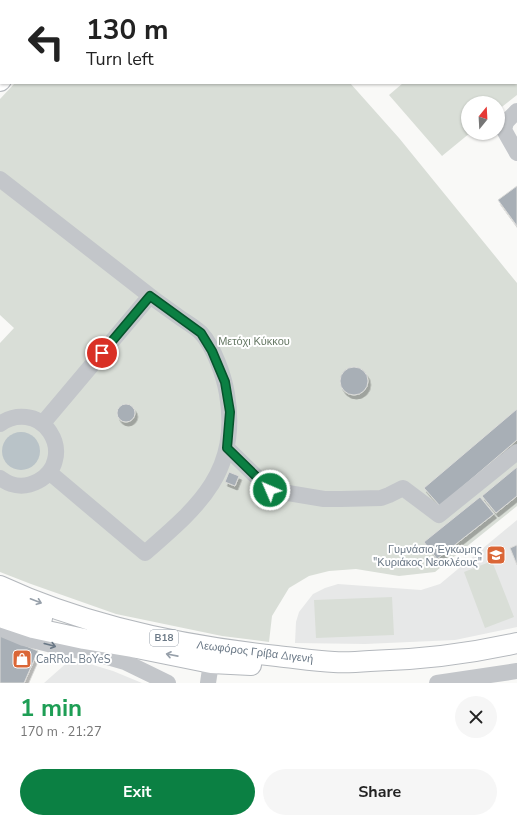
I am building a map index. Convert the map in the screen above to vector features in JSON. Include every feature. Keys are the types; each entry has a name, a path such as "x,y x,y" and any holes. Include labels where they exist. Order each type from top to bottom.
{"main road":[{"name":"Λεωφόρος Γρίβα Διγενή","path":"0,586 79,616 119,628 181,642 243,652 334,662 402,660 481,651 517,643"},
{"name":"Λεωφόρος Γρίβα Διγενή","path":"0,602 39,617 132,647"},
{"name":"Λεωφόρος Γρίβα Διγενή","path":"0,617 33,628 58,634 211,662 334,667 413,665 473,659 517,649"}],"street":[{"path":"517,111 506,122 504,130 517,153"},
{"path":"0,179 150,296 201,333 212,351 225,382 230,412 227,448 221,467 213,484 204,496 175,527 145,553 49,472"},
{"path":"43,423 150,296"},
{"path":"0,424 5,420 18,416 31,417 43,423 52,434 56,447 55,460 49,472 38,482 25,486 11,484 0,478"},
{"path":"227,448 270,490 324,499 341,499 381,498 403,488 438,514 517,452"},
{"path":"0,628 24,638 125,662 168,683"},
{"path":"208,683 211,662"},
{"path":"438,683 517,672"}],"shaded area":[{"path":"21,432 31,435 37,441 40,451 37,461 31,467 21,470 11,467 5,461 2,451 5,441 11,435"},
{"name":"Γυμνάσιο Έγκωμης \"Κυριάκος Νεοκλέους\"","path":"517,520 517,627 455,640 365,644 295,643 296,622 299,612 313,594 338,584 421,590 440,584"},
{"path":"70,660 113,671 142,683 44,683"}],"green space":[{"name":"Μετόχι Κύκκου","path":"14,84 351,84 399,138 517,283 517,506 435,572 399,576 356,569 329,571 309,576 289,588 272,616 269,642 222,636 116,614 0,572 0,343 14,328 0,315 0,99"},
{"path":"402,84 517,84 517,95 505,104 505,96 461,96 461,140 442,156 389,95"},
{"path":"492,561 514,617 485,628 464,572"},
{"path":"392,597 394,635 316,638 314,600"}],"building":[{"path":"517,186 517,226 498,200"},
{"path":"354,367 364,371 368,381 364,391 354,395 344,391 340,381 344,371"},
{"path":"122,404 130,404 135,409 133,420 130,422 122,422 117,417 117,409"},
{"path":"517,409 517,440 440,506 424,488"},
{"path":"517,467 517,496 496,513 482,496"},
{"path":"229,472 239,476 235,486 225,482"},
{"path":"480,497 494,514 437,559 424,542"},
{"path":"517,545 517,565 510,548"},
{"path":"0,635 38,651 24,683 0,683"}],"place":[{"name":"Γυμνάσιο Έγκωμης \"Κυριάκος Νεοκλέους\"","path":"496,555"},
{"name":"CaRRoL BoYeS","path":"22,659"}],"route":[{"path":"102,353 150,296 201,333 218,362 225,382 230,412 227,448 270,490"}]}
